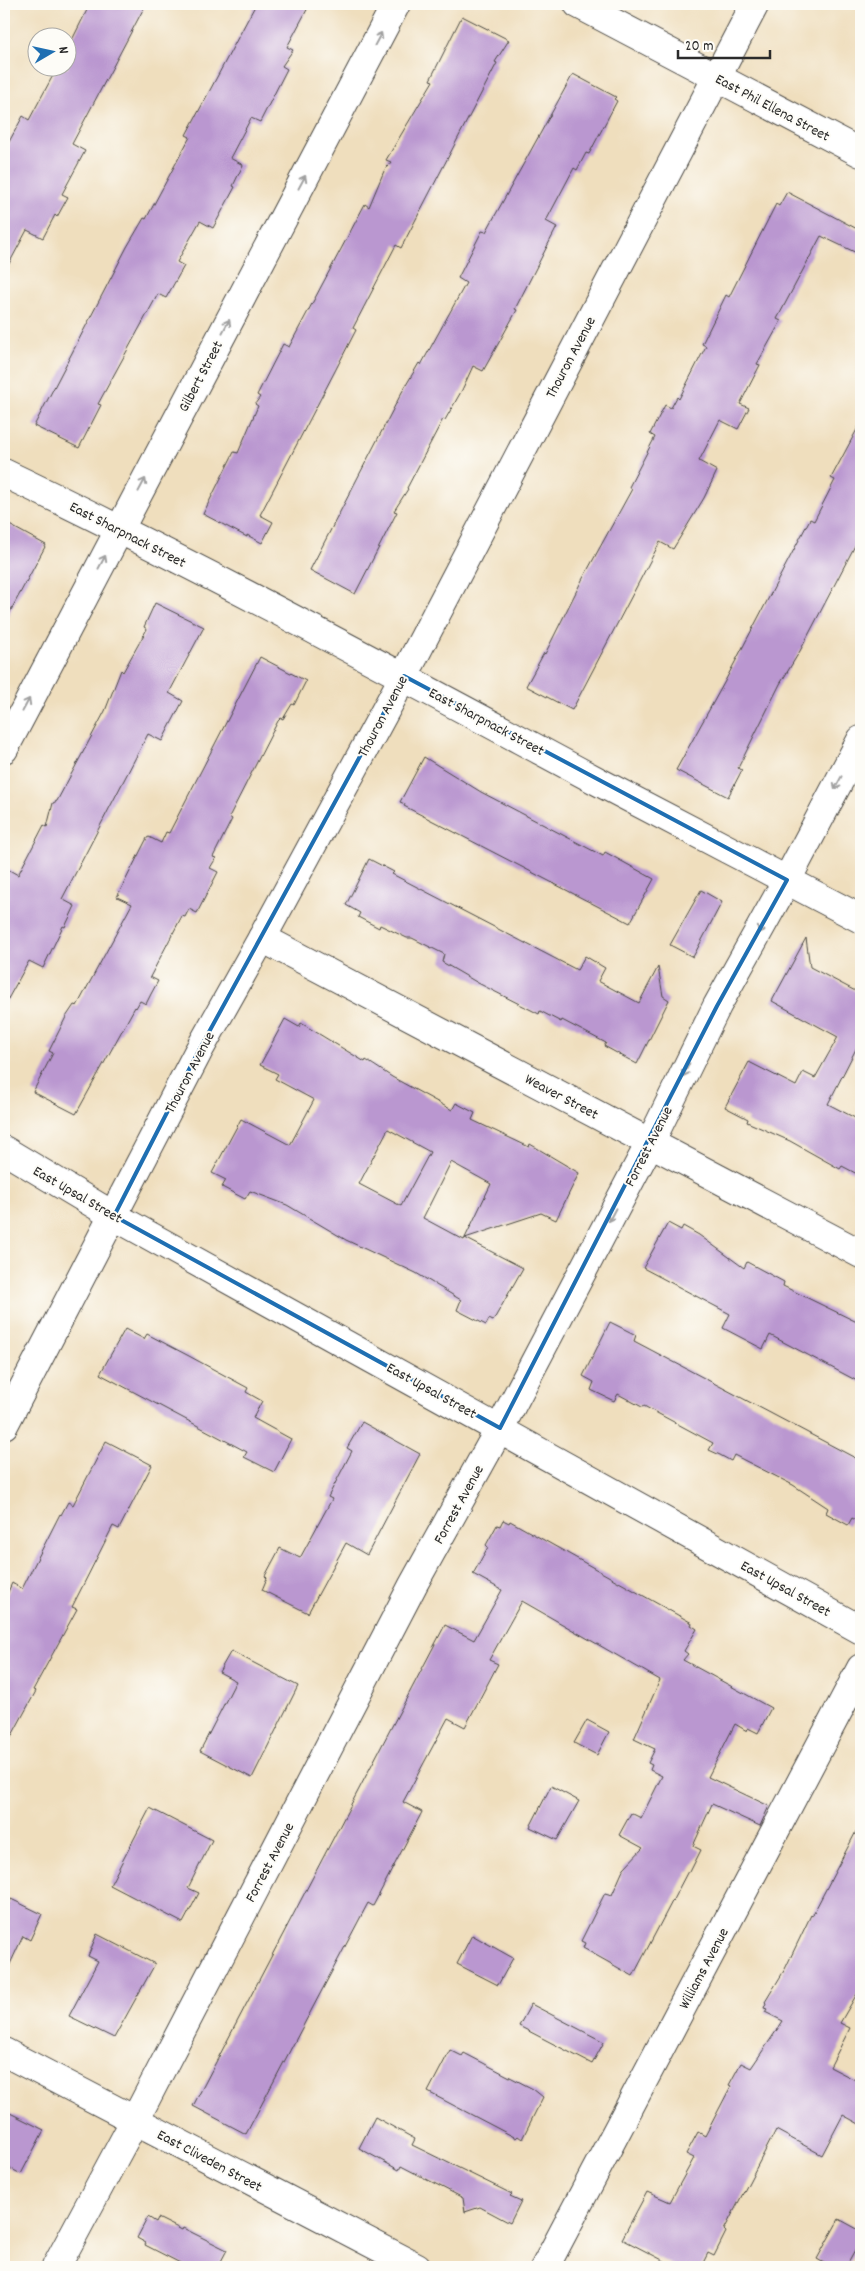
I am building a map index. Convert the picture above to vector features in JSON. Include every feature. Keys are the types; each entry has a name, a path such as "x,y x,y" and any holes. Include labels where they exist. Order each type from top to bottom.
{"street":[{"name":"Gilbert Street","path":"4,748 396,4"},
{"name":"East Phil Ellena Street","path":"578,4 861,153"},
{"name":"Thouron Avenue","path":"4,1425 198,1052 404,676 755,4"},
{"name":"East Sharpnack Street","path":"4,473 120,528 404,676 600,782 861,919"},
{"name":"Forrest Avenue","path":"56,2267 135,2120 413,1585 500,1428 650,1143 717,1006 787,880 861,740"},
{"name":"Weaver Street","path":"262,938 861,1254"},
{"name":"East Upsal Street","path":"4,1150 114,1216 500,1428 861,1630"},
{"name":"Williams Avenue","path":"545,2267 861,1668"},
{"name":"East Cliveden Street","path":"4,2052 417,2267"}],"highlighted area":[{"path":"404,676 787,880 717,1006 500,1428 114,1216 198,1052"}],"building":[{"path":"90,4 146,4 72,144 85,151 62,194 68,197 57,217 55,215 43,238 27,230 4,273 4,151 23,116 29,120 52,78 78,78 78,28"},
{"path":"256,4 310,4 287,47 293,50 282,66 287,69 260,122 251,118 230,158 243,165 233,186 235,187 213,228 200,221 177,262 184,266 166,298 158,294 98,404 101,405 79,448 34,426 127,247 144,218 146,219 190,137 186,135"},
{"path":"462,16 509,40 495,62 497,63 401,248 396,245 353,328 356,330 260,515 273,522 262,543 203,514 234,452 238,453 258,406 255,404 260,397 257,395 283,344 289,347 365,204 369,207 384,171 391,162 386,160 433,81 430,80"},
{"path":"573,74 616,97 614,99 617,101 589,154 586,153 577,170 574,168 546,221 557,227 515,309 517,310 483,371 473,366 462,390 445,420 443,419 408,489 394,511 397,512 355,594 310,570 402,392 419,363 421,365 466,283 458,278 482,231 486,232"},
{"path":"787,192 861,231 861,255 821,236 777,319 781,321 757,364 760,365 740,404 749,408 738,429 720,420 699,461 717,471 704,498 673,549 660,542 572,710 526,686 545,654 582,580 632,489 629,487 655,437 650,434 665,405 671,408 677,397 679,399 706,346 702,344 726,295 729,297 776,204 779,206"},
{"path":"861,422 861,534 800,651 780,684 738,768 742,770 728,797 676,770 810,519 814,521 835,480 831,478"},
{"path":"4,522 46,545 4,623"},
{"path":"155,603 204,627 169,693 183,701 162,741 148,734 62,899 75,906 43,968 29,961 4,1006 4,867 18,875 44,825 47,827 53,803 57,801 105,711 121,670 123,672 147,629 144,627"},
{"path":"260,657 306,681 294,705 292,704 283,719 281,718 278,721 229,817 232,819 213,857 216,858 210,868 218,872 197,913 189,909 185,917 182,916 150,977 158,981 146,1004 140,1001 135,1007 76,1114 33,1092 53,1053 49,1051 66,1017 74,1005 77,1006 132,904 117,897 147,838 149,837 161,843 166,832 169,833"},
{"path":"424,757 481,792 603,856 605,852 654,879 630,923 404,806 405,804 400,802"},
{"path":"369,859 394,872 392,874 577,970 585,956 605,968 598,981 639,1003 658,967 663,996 669,1000 637,1064 604,1046 606,1043 562,1020 561,1022 540,1011 539,1014 478,983 442,962 444,954 412,938 407,938 380,925 379,928 358,917 360,913 346,905"},
{"path":"701,890 722,902 693,957 670,945"},
{"path":"806,938 810,967 861,994 861,1050 857,1047 828,1104 861,1121 861,1176 842,1166 840,1169 790,1141 747,1122 748,1119 725,1107 749,1062 796,1086 803,1072 815,1078 838,1037 772,1001"},
{"path":"285,1019 299,1027 301,1023 365,1062 366,1060 392,1077 452,1110 456,1103 475,1113 472,1120 529,1147 530,1144 579,1173 556,1220 541,1213 465,1238 523,1268 493,1321 489,1319 486,1325 457,1310 461,1300 416,1273 346,1240 287,1205 250,1191 245,1199 222,1187 226,1180 212,1173 241,1119 290,1145 314,1100 275,1079 278,1074 260,1065","holes":["388,1129 430,1152 401,1206 359,1184","451,1162 491,1184 464,1240 423,1218"]},
{"path":"668,1223 681,1230 683,1226 699,1235 744,1268 747,1262 784,1282 783,1286 861,1324 861,1383 770,1335 763,1349 723,1328 730,1314 643,1268"},
{"path":"610,1322 636,1335 634,1341 861,1461 861,1523 852,1518 848,1525 826,1513 828,1508 793,1485 734,1455 731,1461 709,1450 713,1443 644,1406 642,1407 618,1394 614,1401 591,1390 594,1382 583,1376"},
{"path":"125,1329 144,1339 147,1334 189,1356 248,1388 246,1392 262,1401 253,1418 291,1439 274,1472 244,1457 247,1452 100,1374"},
{"path":"362,1422 420,1454 367,1555 346,1543 308,1613 262,1590 267,1578 265,1576 280,1548 300,1558 332,1499 328,1497 352,1451 347,1448"},
{"path":"106,1441 152,1465 119,1529 113,1526 72,1607 77,1609 33,1690 36,1691 4,1750 4,1601 12,1583 22,1589 60,1514 68,1502 73,1505"},
{"path":"503,1520 509,1523 510,1521 692,1623 691,1625 697,1629 684,1651 688,1654 683,1660 771,1708 758,1733 748,1728 747,1731 735,1724 708,1777 769,1806 760,1826 712,1804 693,1846 701,1850 633,1976 583,1948 585,1943 581,1941 605,1893 612,1895 624,1868 643,1848 619,1835 631,1813 641,1818 662,1776 650,1770 652,1765 648,1763 655,1749 634,1739 660,1680 522,1601 489,1660 498,1664 465,1727 448,1718 403,1802 422,1812 373,1906 368,1903 246,2134 193,2106 445,1625 474,1640 502,1590 473,1574 488,1547 486,1545 497,1525 500,1526"},
{"path":"231,1651 298,1686 252,1778 200,1751 236,1681 219,1672"},
{"path":"587,1720 609,1732 597,1755 574,1743"},
{"path":"551,1786 579,1801 557,1840 530,1827"},
{"path":"150,1808 212,1840 188,1888 199,1893 183,1923 110,1885"},
{"path":"861,1822 861,1987 840,2023 850,2028 830,2067 861,2083 861,2125 843,2115 822,2155 776,2130 724,2230 726,2232 714,2256 708,2253 701,2267 676,2267 622,2239 647,2192 670,2202 694,2158 686,2154 698,2132 705,2136 741,2063 751,2068 783,2021 765,2012 767,2009 764,2008 765,2002 785,1969 811,1915"},
{"path":"11,1899 42,1914 30,1940 23,1936 4,1977 4,1914"},
{"path":"97,1934 155,1964 114,2038 69,2016 98,1961 88,1956"},
{"path":"472,1935 513,1958 498,1985 457,1964"},
{"path":"531,2004 604,2042 592,2064 519,2026"},
{"path":"450,2050 462,2056 464,2053 533,2089 543,2097 522,2139 518,2136 516,2138 428,2092"},
{"path":"4,2110 44,2130 21,2174 4,2165"},
{"path":"375,2117 415,2139 412,2145 512,2194 510,2196 521,2201 510,2223 480,2207 465,2212 463,2198 401,2166 399,2170 359,2148"},
{"path":"148,2217 156,2222 158,2218 182,2230 183,2228 227,2250 218,2267 188,2267 145,2245 146,2243 137,2238"},
{"path":"839,2219 861,2231 861,2240 846,2267 831,2267 817,2259"}]}
